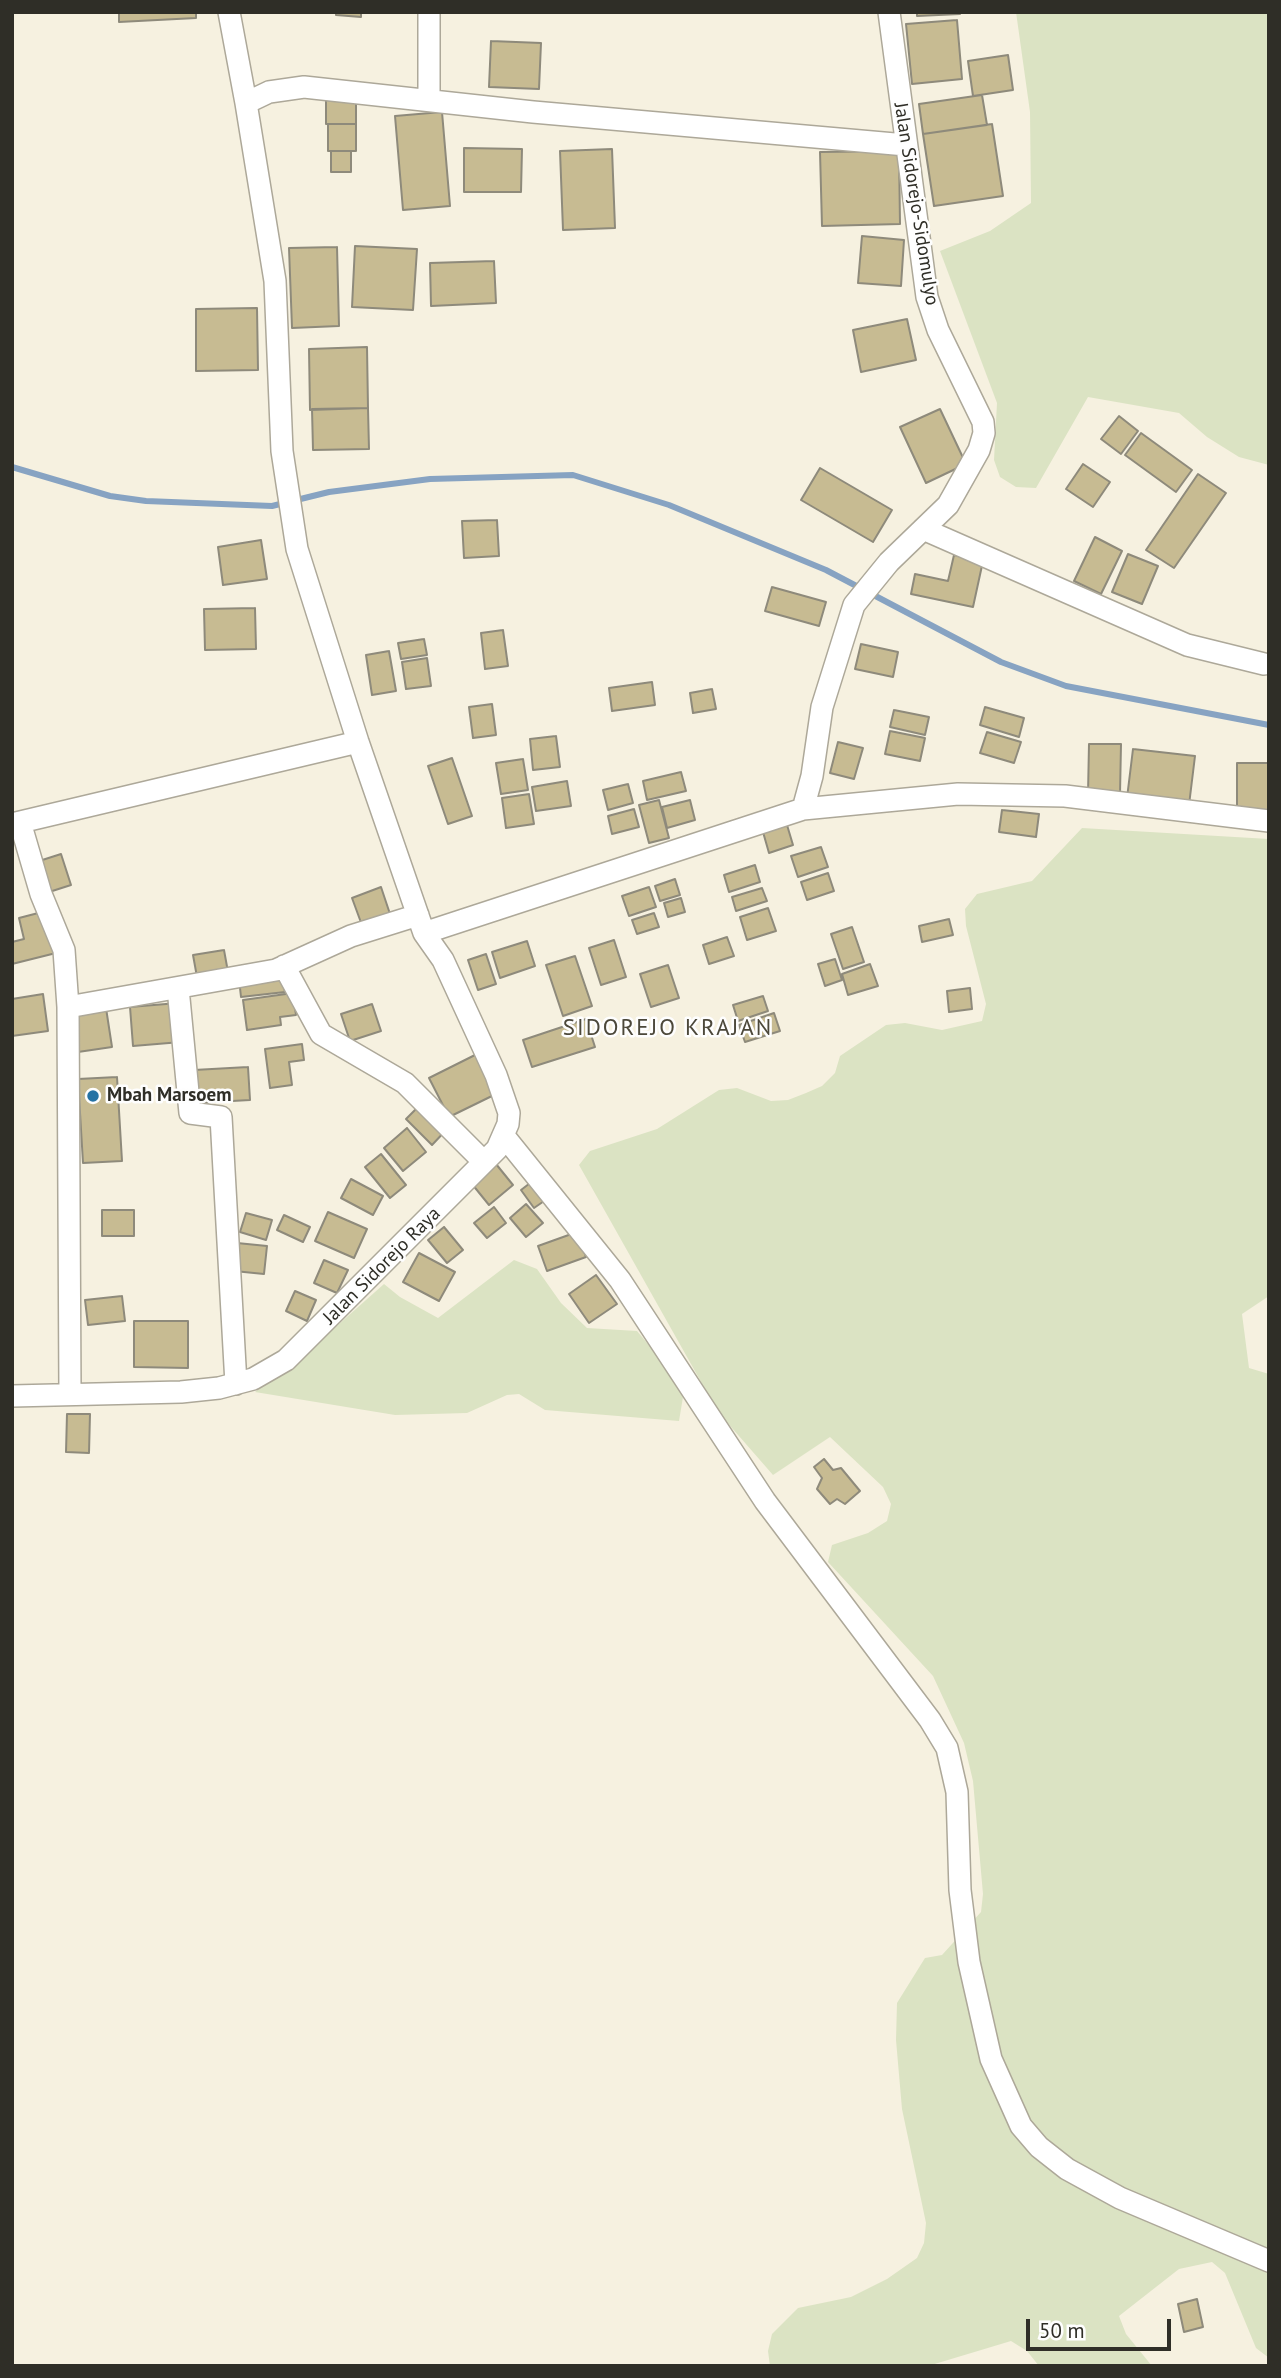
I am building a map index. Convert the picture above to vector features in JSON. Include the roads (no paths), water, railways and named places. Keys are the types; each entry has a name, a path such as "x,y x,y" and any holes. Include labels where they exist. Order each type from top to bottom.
{"street":[{"path":"229,12 275,281 282,451 297,549 358,741 432,925 443,960 496,1075 509,1113 504,1136 620,1280 765,1501 930,1720 947,1748 957,1792 960,1890 970,1962 991,2059 1021,2126 1039,2147 1067,2169 1110,2192 1269,2261"},
{"path":"429,12 429,99"},
{"name":"Jalan Sidorejo-Sidomulyo","path":"803,809 812,776 822,707 854,605 890,562 948,505 979,450 984,433 983,422 938,330 927,297 889,12"},
{"path":"246,103 269,92 304,88 534,112 906,145"},
{"path":"923,529 1186,646 1264,664"},
{"path":"70,1394 68,1007 64,950 16,823 358,741"},
{"path":"68,1007 284,966 351,936 432,925 803,809 958,794 1065,796 1269,821"},
{"path":"284,966 321,1034 405,1083 484,1162"},
{"path":"178,988 190,1113 221,1116 236,1384"},
{"name":"Jalan Sidorejo Raya","path":"12,1396 181,1392 253,1379 286,1360 484,1162 504,1136"}],"waterway":[{"path":"12,467 110,496 146,501 272,506 329,492 430,479 573,475 669,505 826,570 1001,662 1066,686 1269,725"}],"place":[{"name":"Mbah Marsoem","path":"93,1096"}],"district":[{"name":"SIDOREJO KRAJAN","path":"668,1028"}]}
